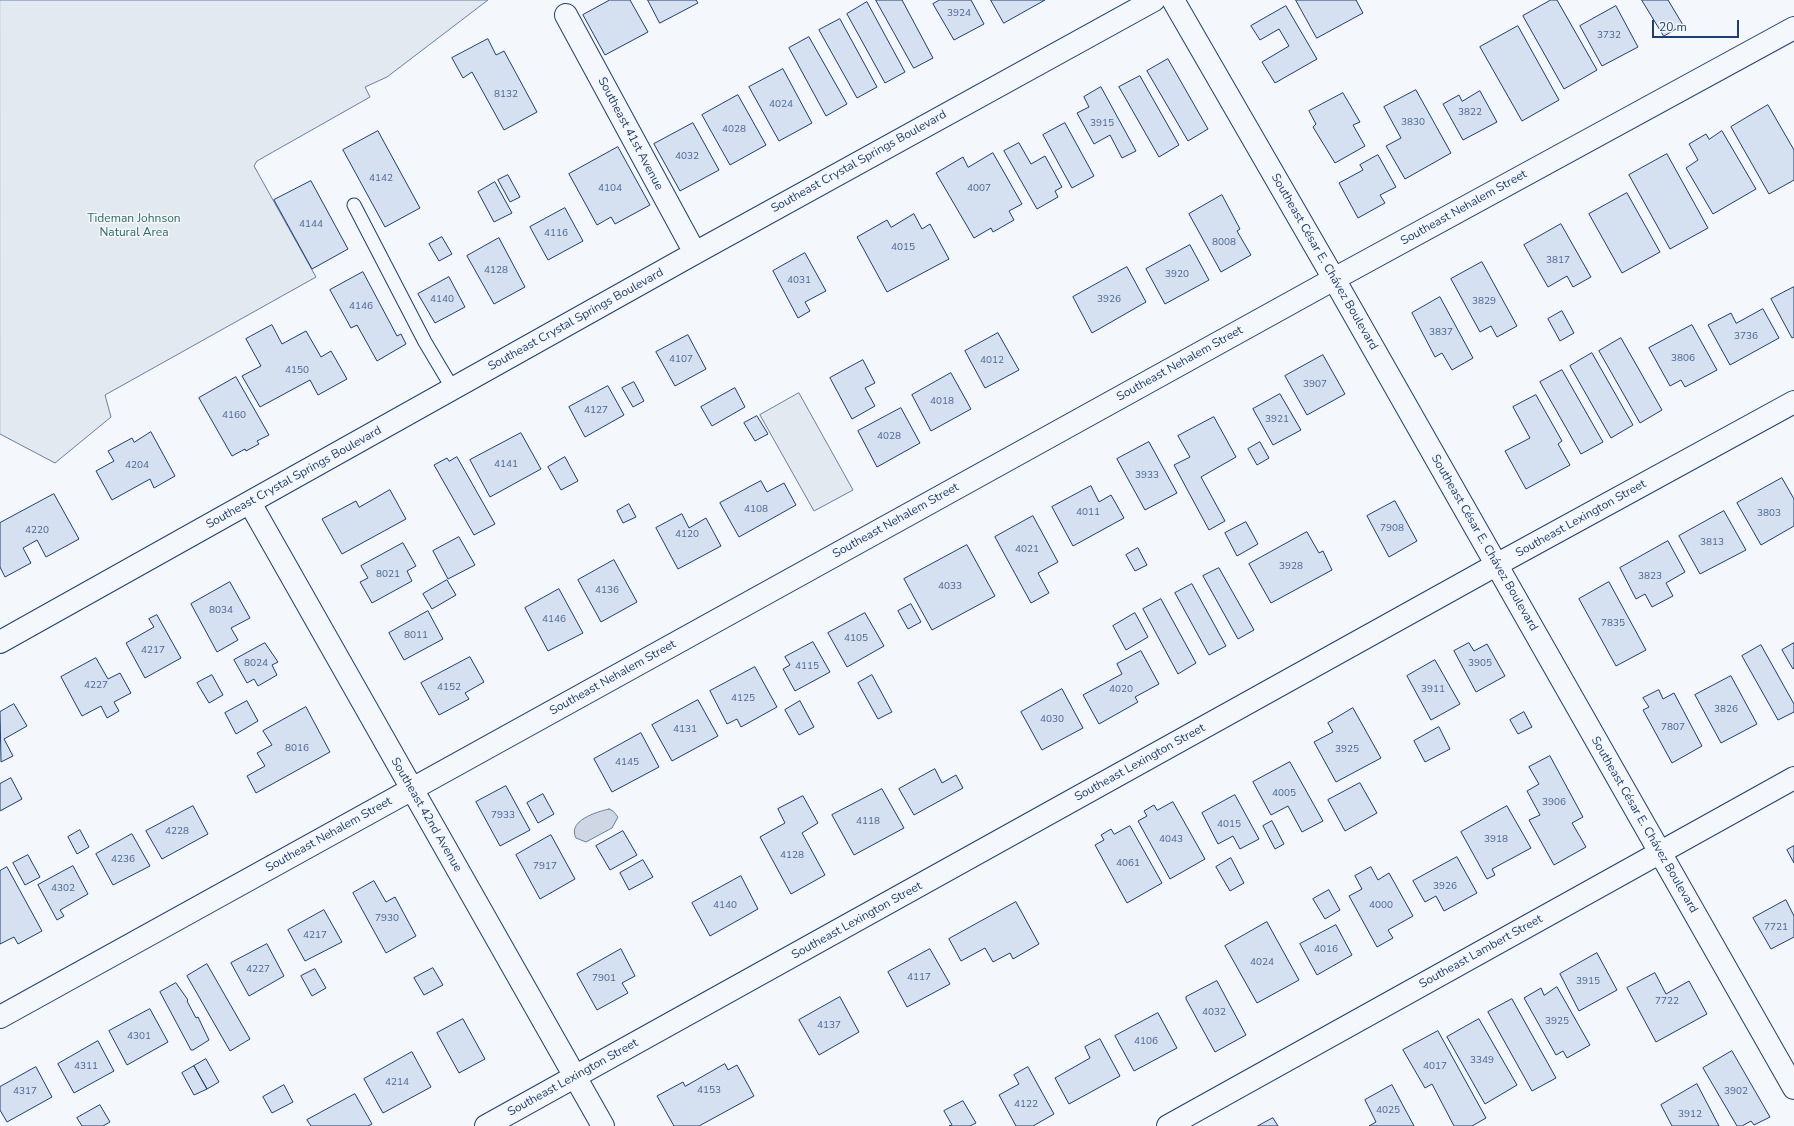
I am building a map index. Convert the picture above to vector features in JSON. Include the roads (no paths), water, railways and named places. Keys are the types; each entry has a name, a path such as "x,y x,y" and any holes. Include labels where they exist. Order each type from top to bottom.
{"street":[{"name":"Southeast Crystal Springs Boulevard","path":"0,642 695,253 1154,0"},
{"name":"Southeast César E. Chávez Boulevard","path":"1173,0 1334,278 1794,1088"},
{"name":"Southeast 41st Avenue","path":"566,15 695,253"},
{"name":"Southeast Nehalem Street","path":"0,1017 1334,278 1794,28"},
{"name":"Southeast Lexington Street","path":"486,1126 1496,565 1794,402"},
{"name":"Southeast 42nd Avenue","path":"250,503 603,1126"},
{"name":"Southeast Lambert Street","path":"1168,1126 1794,778"}],"lane":[{"path":"354,205 425,342 453,389"}],"park label":[{"name":"Tideman Johnson Natural Area","path":"134,226"}]}
